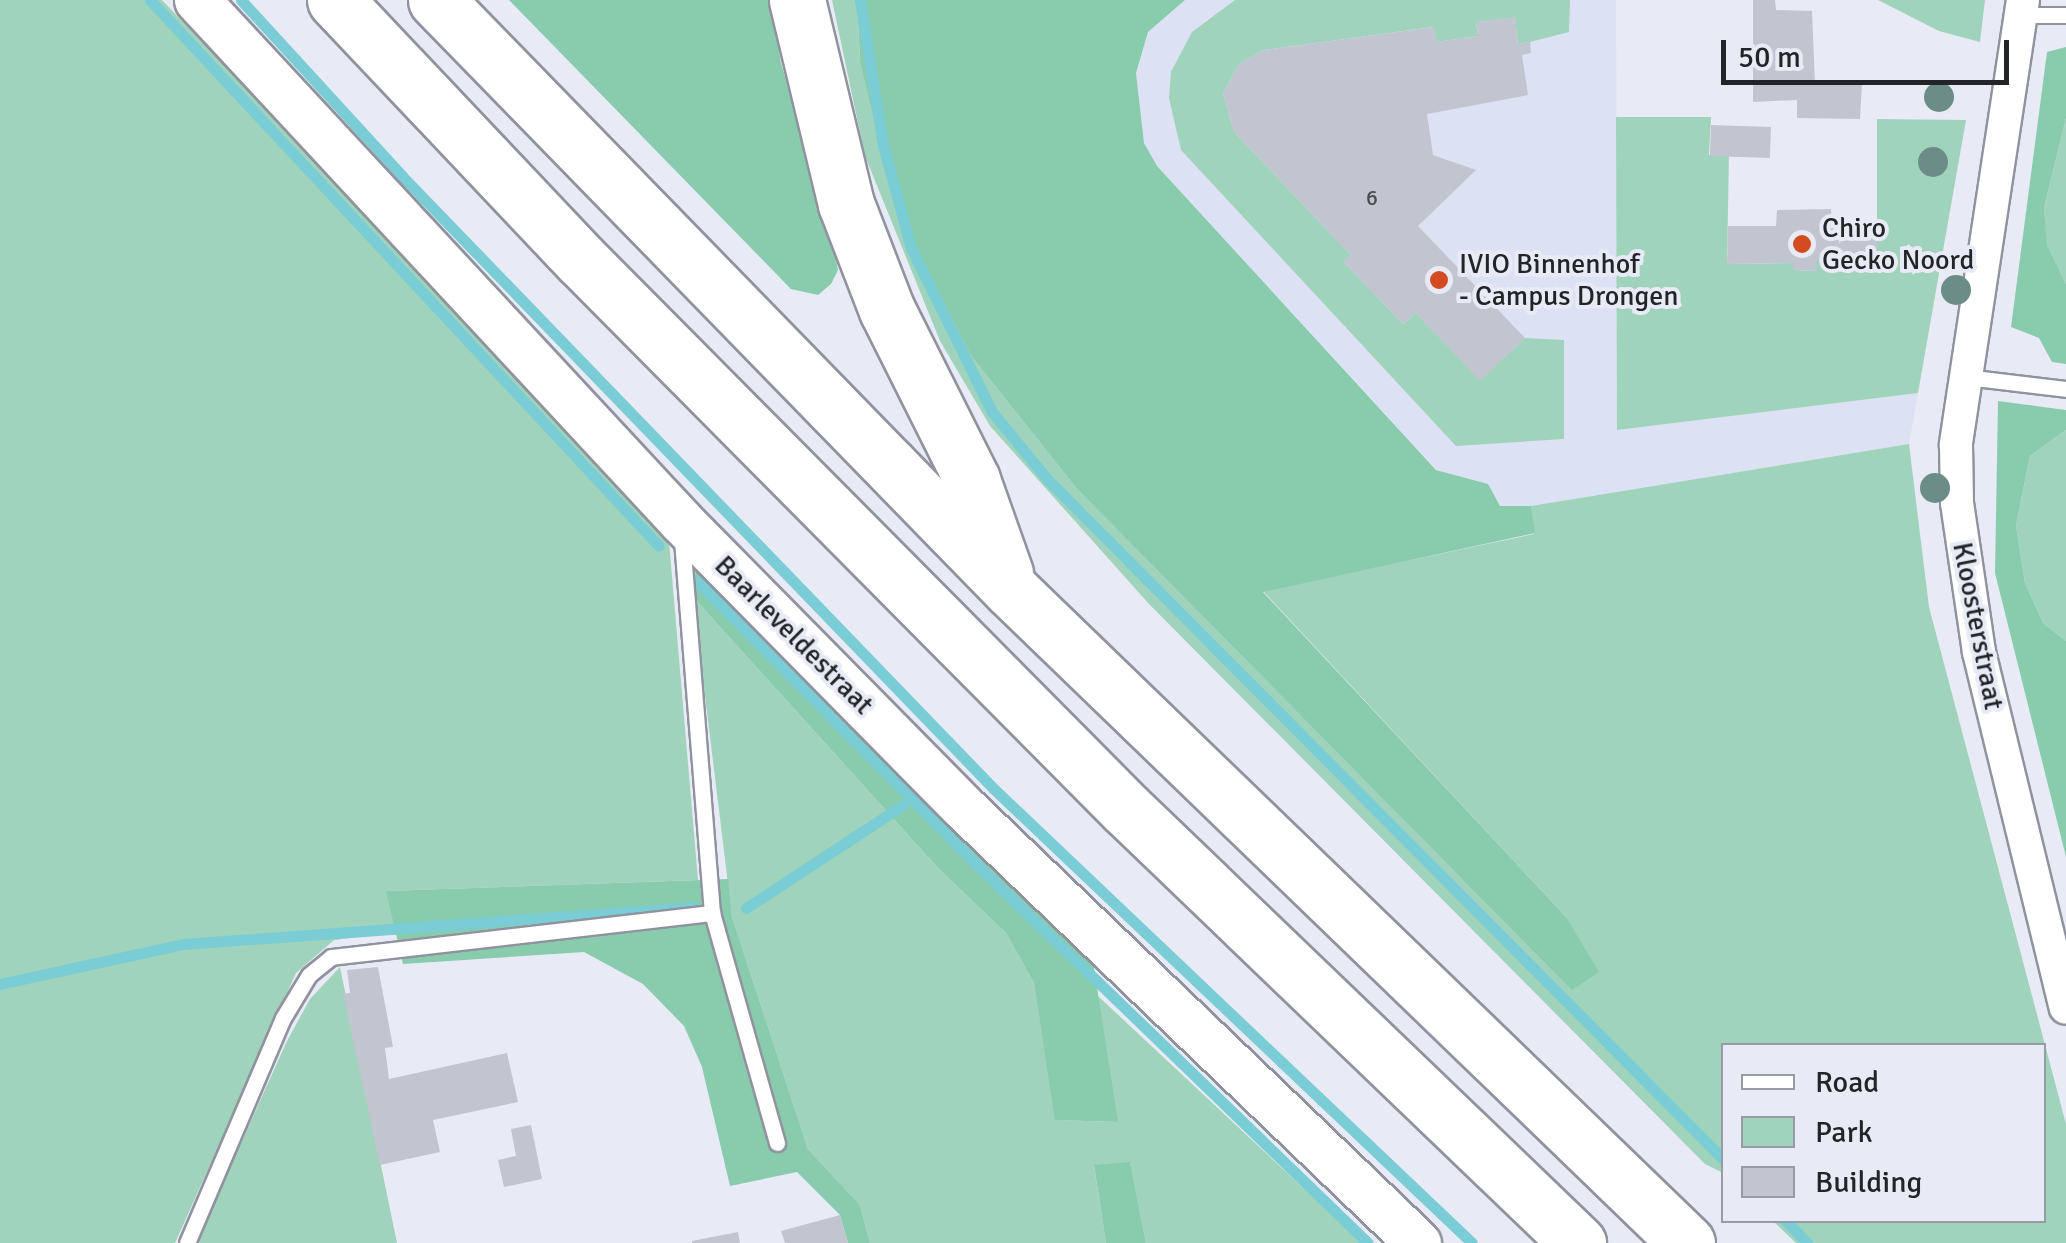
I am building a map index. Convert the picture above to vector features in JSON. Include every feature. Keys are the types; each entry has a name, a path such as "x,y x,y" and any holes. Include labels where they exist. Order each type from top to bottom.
{"highway":[{"path":"334,0 582,260 1126,809 1578,1243"},
{"path":"436,0 1010,590 1687,1243"},
{"path":"797,0 846,204 888,310 972,480 1010,590"}],"street":[{"name":"Baarleveldestraat","path":"197,0 681,521 961,805 1418,1243"},
{"name":"Kloosterstraat","path":"2022,7 1956,445 1962,567 2066,1008"}],"lane":[{"path":"2022,7 2066,14"},
{"path":"1966,377 2066,389"},
{"path":"681,521 712,912 778,1142"},
{"path":"187,1243 283,1018 309,975 331,957 712,912"}],"shaded area":[{"name":"IVIO Binnenhof - Campus Drongen","path":"1185,0 1616,0 1618,430 1918,393 1909,444 1531,506 1500,506 1488,484 1437,470 1157,166 1144,143 1136,73 1148,32"}],"green space":[{"path":"0,0 162,0 668,530 698,880 387,891 397,932 334,940 296,973 175,1243 0,1243"},
{"path":"509,0 771,0 781,63 831,235 838,270 831,284 818,295 791,289"},
{"path":"832,0 857,0 860,61 972,357 1077,489 1572,989 1566,917 1263,591 1534,534 1531,506 1909,444 1929,607 2045,1043 1721,1043 1721,1172 1705,1164 1149,604 990,426 940,341 865,156"},
{"path":"857,0 1185,0 1148,32 1136,73 1144,143 1157,166 1436,470 1488,484 1500,506 1531,506 1535,533 1263,592 1566,917 1599,972 1572,990 1077,489 972,357 895,205 860,61"},
{"path":"1235,0 1570,0 1569,32 1518,44 1515,18 1476,22 1478,36 1436,42 1433,27 1264,50 1239,64 1223,93 1234,132 1351,255 1344,262 1403,324 1416,313 1480,380 1525,338 1564,340 1564,439 1456,446 1181,150 1169,98 1171,72 1192,32"},
{"path":"1878,0 1985,0 1980,42 1939,31"},
{"path":"2066,47 2066,118 2044,208 2047,246 2066,284 2066,364 2052,362 2039,338 2011,327 2047,52"},
{"path":"1616,117 1711,117 1709,155 1729,156 1727,264 1793,263 1794,270 1816,271 1816,261 1877,262 1877,119 1966,120 1918,393 1617,430"},
{"path":"2066,118 2066,284 2046,246 2044,208"},
{"path":"1998,401 2066,410 2066,430 2030,456 2016,525 2025,583 2043,623 2066,641 2066,857 1995,573"},
{"path":"2066,430 2066,641 2043,623 2025,583 2016,525 2030,456"},
{"path":"697,555 1092,955 1118,1122 1055,1120 1034,983 1006,933 938,868 693,597"},
{"path":"693,597 938,868 1006,933 1034,983 1056,1120 1117,1122 1098,996 1362,1243 1146,1243 1130,1163 1094,1166 1106,1243 870,1243 860,1205 808,1149 732,917"},
{"path":"728,879 732,917 808,1149 860,1205 870,1243 848,1243 840,1215 797,1172 730,1186 702,1067 684,1026 643,984 584,952 403,964 386,891"},
{"path":"340,967 397,1243 196,1243 287,1041 310,999"},
{"path":"2046,1049 2066,1124 2066,1243 1796,1243 1775,1223 2046,1223"},
{"path":"1130,1162 1146,1243 1106,1243 1094,1165"}],"building":[{"path":"1753,0 1775,0 1776,10 1812,11 1815,85 1862,84 1860,119 1797,118 1797,100 1753,102"},
{"path":"1515,17 1518,44 1530,42 1531,53 1522,55 1528,95 1427,114 1433,155 1476,170 1418,226 1525,338 1480,381 1416,313 1403,324 1343,261 1351,255 1234,132 1223,93 1239,64 1264,50 1434,27 1436,42 1478,36 1476,22"},
{"path":"1711,125 1771,127 1770,158 1710,156"},
{"name":"Chiro Gecko Noord","path":"1831,209 1832,227 1878,228 1877,262 1816,261 1817,271 1793,270 1793,263 1727,264 1728,226 1776,226 1777,210"},
{"path":"378,967 393,1047 385,1048 389,1079 507,1053 518,1102 433,1120 440,1152 380,1165 343,994 350,993 347,970"},
{"path":"531,1125 542,1179 504,1187 498,1160 516,1156 511,1129"},
{"path":"840,1215 848,1243 785,1243 781,1231"},
{"path":"738,1232 740,1243 692,1243 692,1241"}],"waterway":[{"path":"150,0 659,546"},
{"path":"241,0 402,176 994,789 1472,1243"},
{"path":"860,0 883,145 911,248 992,412 1048,480 1721,1157"},
{"path":"698,582 978,866 1368,1243"},
{"path":"746,908 903,805"},
{"path":"0,984 183,944 694,907"},
{"path":"1788,1223 1807,1243"}],"place":[{"name":"Chiro Gecko Noord","path":"1802,244"},
{"name":"IVIO Binnenhof - Campus Drongen","path":"1439,280"}]}
